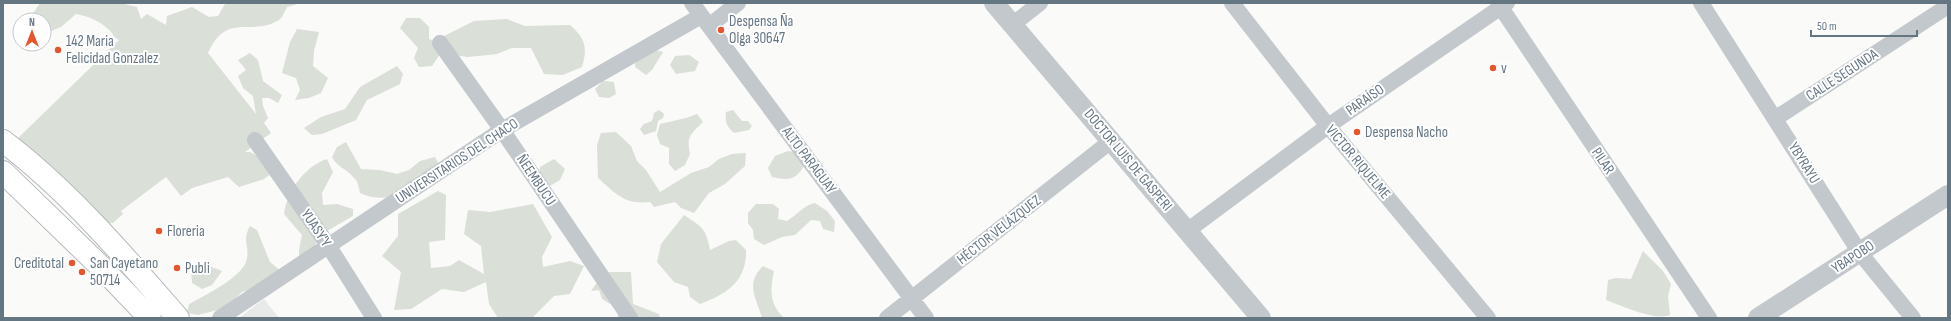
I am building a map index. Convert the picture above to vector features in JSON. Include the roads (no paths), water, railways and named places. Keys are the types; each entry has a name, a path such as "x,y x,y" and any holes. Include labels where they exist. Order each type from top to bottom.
{"highway":[{"path":"3,141 65,195 110,242 178,318"},
{"path":"3,172 100,266 150,318"}],"street":[{"name":"UNIVERSITARIOS DEL CHACO","path":"220,318 502,130 701,15 738,3"},
{"name":"DOCTOR LUIS DE GASPERI","path":"994,3 1261,318"},
{"path":"1012,25 1040,3"},
{"name":"VICTOR RIQUELME","path":"1232,3 1328,126 1488,318"},
{"name":"YBYRAYU","path":"1701,3 1776,118 1860,253 1913,318"},
{"name":"PARAÍSO","path":"1187,231 1328,126 1502,4"},
{"name":"PILAR","path":"1502,4 1708,318"},
{"name":"CALLE SEGUNDA","path":"1776,118 1948,6"},
{"name":"ALTO PARAGUAY","path":"701,15 926,318"},
{"name":"ÑEEMBUCU","path":"440,43 502,130 630,318"},
{"name":"YUASY'Y","path":"255,140 328,245 374,318"},
{"name":"HÉCTOR VELÁZQUEZ","path":"887,318 1111,141"},
{"name":"YBAPOBO","path":"1758,318 1948,195"}],"place":[{"name":"Despensa Ña Olga 30647","path":"721,30"},
{"name":"142 Maria Felicidad Gonzalez","path":"58,50"},
{"name":"v","path":"1493,68"},
{"name":"Despensa Nacho","path":"1357,132"},
{"name":"Floreria","path":"159,231"},
{"name":"Creditotal","path":"72,263"},
{"name":"Publi","path":"177,268"},
{"name":"San Cayetano 50714","path":"82,272"}]}
